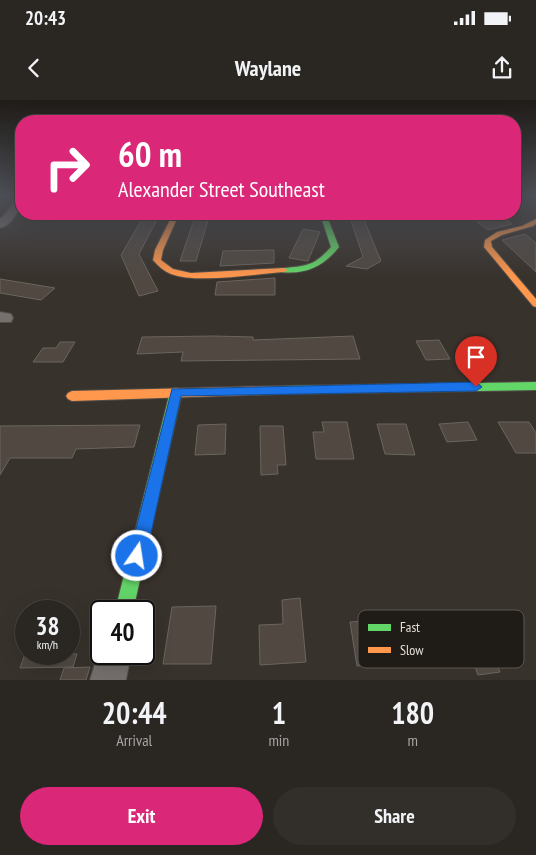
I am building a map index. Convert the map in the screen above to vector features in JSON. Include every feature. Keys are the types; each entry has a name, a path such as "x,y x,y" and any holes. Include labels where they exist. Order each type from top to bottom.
{"street":[{"path":"172,223 159,250 157,260 162,267 172,272 182,275 209,276 238,272 313,268 321,263 335,247 326,223"},
{"path":"534,223 531,227 493,235 488,240 488,247 536,304"},
{"path":"72,396 176,392 536,386"},
{"path":"127,600 176,392"},
{"path":"108,680 111,665"}],"building":[{"path":"140,223 155,223 139,254 158,291 139,296 121,255"},
{"path":"193,223 207,223 196,261 180,261"},
{"path":"352,223 365,223 381,261 367,269 346,266 363,257"},
{"path":"479,223 512,224 488,230"},
{"path":"303,229 320,232 308,261 289,258"},
{"path":"525,234 536,243 536,272 502,240"},
{"path":"274,250 274,263 220,266 223,251"},
{"path":"275,278 275,295 215,295 217,282"},
{"path":"0,279 55,288 41,300 0,293"},
{"path":"353,336 360,359 181,361 183,352 137,354 142,337 253,337 253,340"},
{"path":"439,340 450,359 426,360 416,341"},
{"path":"60,342 75,342 63,362 33,362 43,348 56,348"},
{"path":"322,422 347,422 354,459 316,459 313,432 324,432"},
{"path":"468,422 477,440 447,442 439,424"},
{"path":"498,422 529,422 536,433 536,453 516,453"},
{"path":"226,424 225,454 195,455 198,425"},
{"path":"377,424 406,424 415,455 385,454"},
{"path":"140,425 134,447 76,449 72,458 10,458 0,475 0,426"},
{"path":"260,426 283,426 286,465 277,465 278,474 261,475"},
{"path":"300,598 306,662 260,665 259,625 283,624 282,600"},
{"path":"216,606 211,664 163,664 172,607"},
{"path":"358,621 358,666 357,666 350,622"},
{"path":"21,665 74,665 73,667 20,668"},
{"path":"90,667 86,680 60,680 64,668"},
{"path":"476,668 498,668 500,672 478,675"}],"traffic: fast":[{"path":"284,270 308,268 318,264 335,247 326,223"},
{"path":"282,390 536,386"},
{"path":"127,600 176,392"}],"traffic: slow":[{"path":"172,223 159,250 157,260 170,271 197,276 284,270"},
{"path":"533,223 494,236 488,240 488,247 536,304"},
{"path":"72,396 282,390"}],"route":[{"path":"137,556 176,392 476,387"}]}
